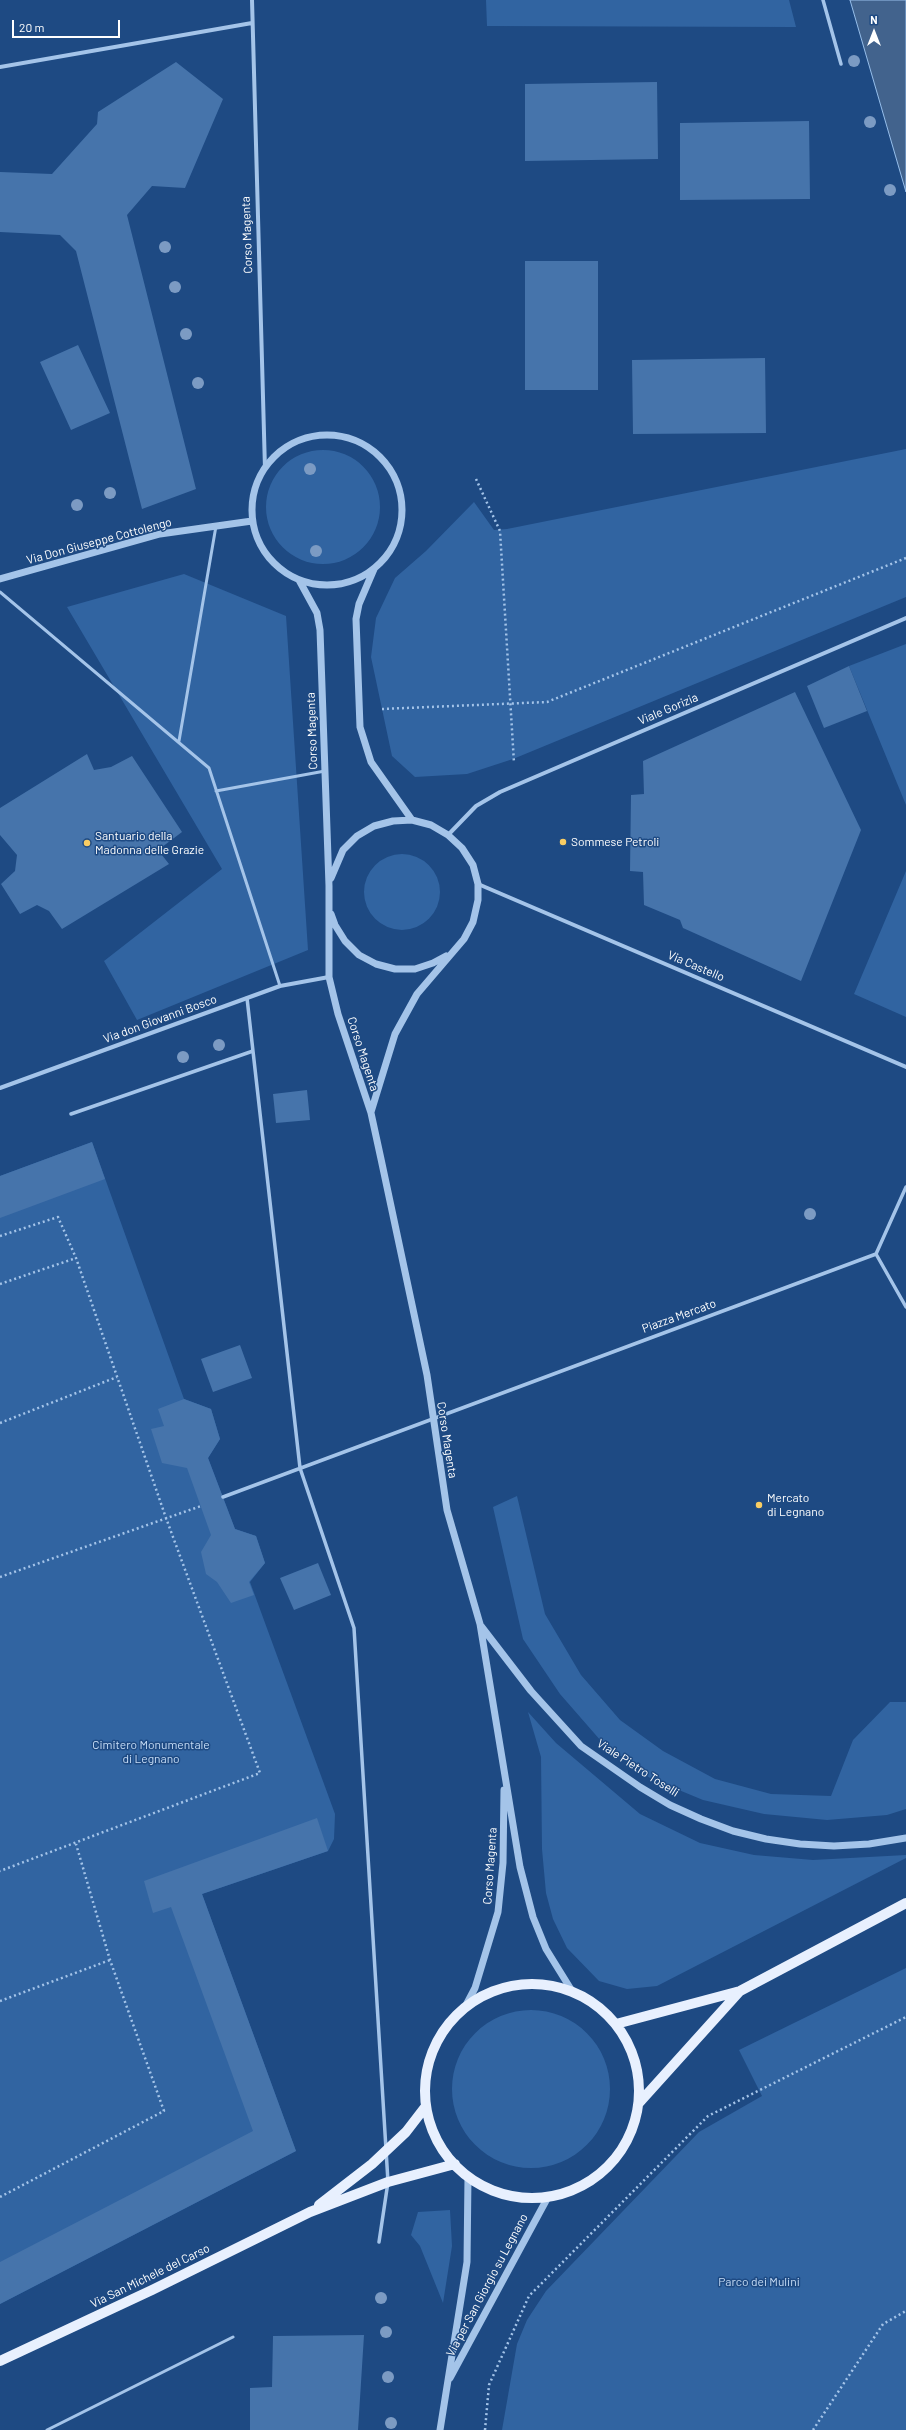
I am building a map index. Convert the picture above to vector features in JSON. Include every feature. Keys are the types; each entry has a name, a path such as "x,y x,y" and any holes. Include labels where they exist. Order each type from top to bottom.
{"main road":[{"path":"616,2024 740,1991 906,1903"},
{"path":"516,1984 544,1984 572,1991 596,2004 616,2024 631,2048 638,2075 639,2103 632,2130 619,2154 599,2175 575,2189 548,2197 520,2197 499,2192 468,2177 448,2158 433,2133 426,2106 425,2078 432,2051 446,2027 465,2007 490,1992 516,1984"},
{"path":"639,2103 740,1991"},
{"name":"Via San Michele del Carso","path":"310,2212 406,2132 426,2106"},
{"name":"Via San Michele del Carso","path":"0,2361 152,2290 310,2212 388,2182 455,2164"}],"street":[{"name":"Corso Magenta","path":"252,0 265,469"},
{"path":"823,0 841,64"},
{"path":"0,66 252,23"},
{"name":"Corso Magenta","path":"316,436 335,436 354,441 372,450 396,481 401,500 401,519 397,538 388,555 374,569 357,579 338,584 318,584 299,580 282,571 268,557 258,540 252,521 252,502 265,469 280,452 297,442 316,436"},
{"name":"Via Don Giuseppe Cottolengo","path":"0,579 160,534 252,521"},
{"name":"Corso Magenta","path":"374,569 359,604 356,619 358,710 362,739 371,762 412,820"},
{"name":"Corso Magenta","path":"299,580 317,613 319,621 329,886 330,977 338,1014 371,1113 427,1375 432,1418 447,1510 480,1624 520,1867 533,1917 546,1950 572,1991"},
{"name":"Viale Gorizia","path":"448,835 488,798 522,782 906,618"},
{"name":"Corso Magenta","path":"329,886 334,867 343,850 357,836 374,826 393,821 412,820 431,825 448,835 462,848 473,865 478,884 478,900 473,922 464,939 417,994 395,1034 371,1113"},
{"name":"Via Castello","path":"478,884 906,1067"},
{"name":"Corso Magenta","path":"329,906 335,924 345,941 359,955 376,964 395,969 415,968 433,963 450,954"},
{"name":"Via don Giovanni Bosco","path":"0,1088 280,986 330,977"},
{"path":"247,998 300,1468 354,1628 388,2182 379,2242"},
{"path":"71,1114 253,1051"},
{"path":"906,1187 876,1254 906,1307"},
{"name":"Piazza Mercato","path":"223,1497 876,1254"},
{"name":"Viale Pietro Toselli","path":"480,1624 531,1691 581,1746 640,1787 670,1805 733,1831 766,1839 800,1844 834,1846 869,1844 906,1838"},
{"name":"Corso Magenta","path":"465,2007 475,1988 498,1912 504,1863 504,1770"},
{"name":"Via per San Giorgio su Legnano","path":"440,2430 467,2262 468,2177"},
{"name":"Via per San Giorgio su Legnano","path":"447,2384 548,2197"}],"lane":[{"path":"179,741 216,526"},
{"path":"0,592 179,741 209,768 280,986"},
{"path":"216,791 325,771"},
{"path":"47,2430 233,2337"}],"path":[{"path":"476,479 500,531 509,704 514,764 522,782"},
{"path":"358,710 547,702 906,558"},
{"path":"0,1236 58,1217 76,1258 166,1518 260,1773 76,1844 0,1871"},
{"path":"0,1284 76,1258"},
{"path":"0,1423 117,1377"},
{"path":"0,1577 201,1506"},
{"path":"0,2197 164,2111 110,1960 76,1844"},
{"path":"0,2001 110,1960"},
{"path":"485,2430 489,2385 529,2296 708,2116 906,2017"},
{"path":"813,2430 883,2324 906,2311"}],"green space":[{"path":"486,0 789,0 796,27 487,26"},
{"path":"906,449 906,597 513,759 467,774 415,777 392,756 371,657 376,618 395,578 426,551 474,502 494,530 507,529"},
{"path":"323,450 345,454 355,459 371,475 376,485 380,507 376,529 371,539 355,555 345,560 323,564 301,560 291,555 275,539 270,529 266,507 270,485 275,475 291,459 301,454"},
{"path":"184,574 286,616 308,950 137,1020 104,961 222,869 67,607"},
{"path":"906,644 906,805 849,666"},
{"path":"395,854 409,854 417,856 423,860 434,871 438,877 440,892 438,907 429,919 417,928 409,930 395,930 387,928 381,924 370,913 366,907 364,899 364,885 366,877 370,871 381,860 387,856"},
{"path":"906,871 906,1017 854,994"},
{"name":"Cimitero Monumentale di Legnano","path":"92,1142 184,1399 211,1409 220,1439 208,1458 235,1529 256,1536 265,1563 250,1582 335,1814 334,1839 328,1851 202,1894 296,2151 0,2304 0,1176"},
{"path":"517,1496 545,1614 581,1675 620,1720 663,1751 715,1779 771,1794 831,1796 853,1740 890,1702 906,1702 906,1809 887,1815 827,1820 764,1814 703,1800 650,1778 601,1741 560,1694 523,1639 493,1507"},
{"path":"528,1712 556,1743 640,1814 700,1843 754,1855 813,1860 906,1855 906,1858 657,1986 627,1989 599,1981 567,1948 553,1919 546,1893 542,1849 541,1757"},
{"name":"Parco dei Mulini","path":"906,1968 906,2430 502,2430 517,2344 527,2320 546,2291 699,2132 762,2096 739,2050"},
{"path":"539,2010 554,2013 568,2019 587,2033 597,2045 607,2066 610,2089 607,2112 597,2133 587,2145 575,2155 554,2165 539,2168 523,2168 508,2165 487,2155 475,2145 465,2133 455,2112 453,2104 452,2081 455,2066 465,2045 475,2033 487,2023 508,2013 516,2011"},
{"path":"450,2210 452,2246 443,2303 420,2246 411,2235 418,2212"}],"shaded area":[{"path":"850,0 906,0 906,192"}],"building":[{"path":"176,62 223,99 185,188 152,186 127,215 196,489 142,509 76,251 60,235 0,232 0,172 52,174 97,124 98,112"},
{"path":"657,82 658,159 525,161 525,84"},
{"path":"809,121 810,199 680,200 680,123"},
{"path":"525,261 598,261 598,390 525,390"},
{"path":"78,345 110,413 71,430 40,362"},
{"path":"765,358 766,433 633,434 632,360"},
{"path":"849,666 867,711 824,728 807,686"},
{"path":"795,692 861,830 801,981 683,928 680,920 644,905 643,872 630,871 631,795 644,794 643,761"},
{"name":"Santuario della Madonna delle Grazie","path":"87,754 94,770 111,767 132,756 182,832 158,850 169,864 62,929 49,911 37,905 20,914 1,884 15,871 17,855 0,835 0,808"},
{"path":"307,1090 310,1120 276,1123 273,1094"},
{"path":"92,1142 105,1179 0,1218 0,1176"},
{"path":"240,1345 252,1378 213,1392 201,1359"},
{"path":"184,1399 211,1409 220,1439 208,1458 235,1529 256,1536 265,1563 249,1582 254,1595 231,1603 217,1582 206,1574 201,1552 211,1535 187,1468 162,1463 151,1429 164,1426 158,1409"},
{"path":"318,1563 331,1595 294,1610 280,1578"},
{"path":"317,1818 328,1851 202,1894 296,2151 0,2304 0,2262 253,2131 171,1907 153,1913 144,1881"},
{"path":"364,2335 358,2430 250,2430 250,2388 272,2387 273,2336"}],"place":[{"name":"Sommese Petroli","path":"563,842"},
{"name":"Santuario della Madonna delle Grazie","path":"87,843"},
{"name":"Mercato di Legnano","path":"759,1505"}]}
